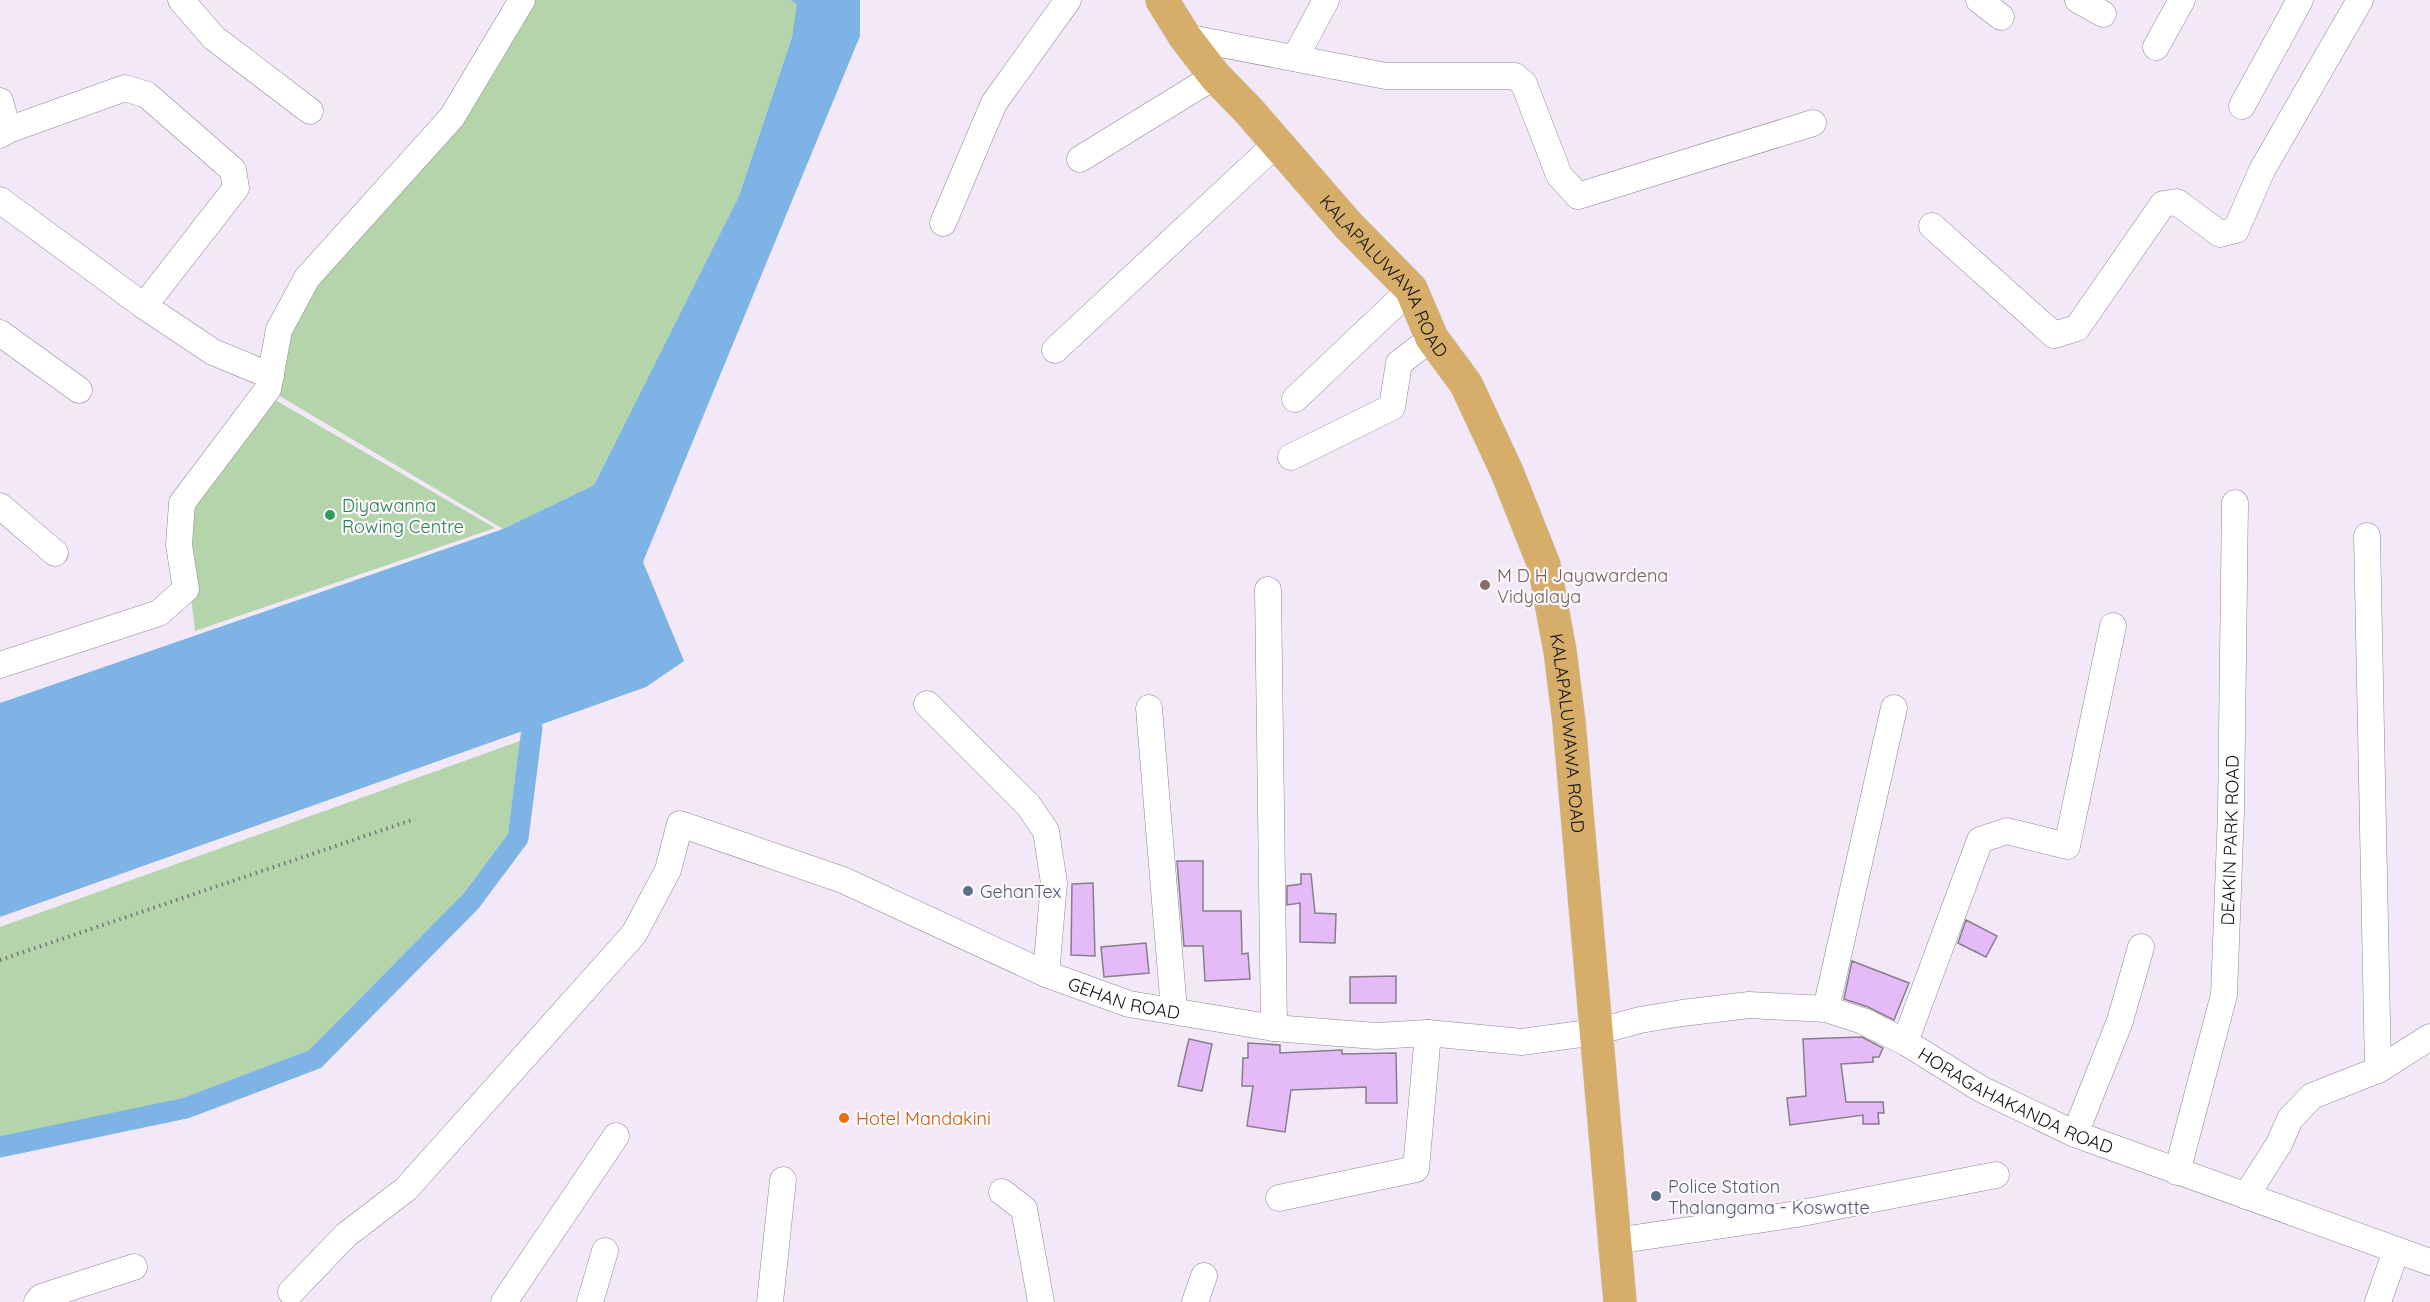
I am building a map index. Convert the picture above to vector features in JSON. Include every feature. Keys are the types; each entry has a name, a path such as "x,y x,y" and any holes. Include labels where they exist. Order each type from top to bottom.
{"main road":[{"name":"KALAPALUWAWA ROAD","path":"1162,0 1185,37 1215,76 1348,225 1411,289 1432,338 1466,384 1508,472 1544,566 1560,651 1568,710 1620,1302"}],"street":[{"path":"181,0 214,38 310,111"},
{"path":"0,665 159,613 186,589 178,545 182,503 268,389 279,330 307,278 360,222 452,117 522,0"},
{"path":"943,223 994,103 1068,0"},
{"path":"1295,58 1326,0"},
{"path":"1979,0 2001,17"},
{"path":"2078,0 2103,14"},
{"path":"2156,47 2182,0"},
{"path":"2242,106 2300,0"},
{"path":"1932,226 2054,335 2077,328 2163,204 2177,202 2220,234 2236,230 2262,170 2360,0"},
{"path":"1185,37 1386,76 1515,76 1524,84 1560,175 1578,196 1813,123"},
{"path":"1080,159 1215,76"},
{"path":"0,101 4,133 125,88 147,95 233,170 236,188 144,306"},
{"path":"1056,351 1277,144"},
{"path":"0,200 144,306 213,352 271,376"},
{"path":"1295,399 1411,289"},
{"path":"0,333 79,390"},
{"path":"1291,457 1392,407 1399,363 1432,338"},
{"name":"DEAKIN PARK ROAD","path":"2178,1172 2224,995 2230,811 2235,503"},
{"path":"0,506 55,553"},
{"path":"2367,536 2378,1070"},
{"path":"1268,590 1274,1028"},
{"path":"1905,1042 1980,840 2007,831 2067,846 2113,626"},
{"path":"927,704 1028,805 1046,831 1054,883 1046,974"},
{"path":"1149,708 1174,1010"},
{"path":"1826,1009 1894,708"},
{"name":"GEHAN ROAD","path":"291,1292 346,1235 406,1189 634,934 668,870 680,824 843,880 1046,974 1129,1004 1274,1028 1376,1036 1428,1033 1522,1042 1596,1032"},
{"path":"2075,1134 2120,1021 2141,947"},
{"name":"HORAGAHAKANDA ROAD","path":"1596,1032 1640,1020 1749,1005 1826,1009 1863,1021 1905,1042 1982,1089 2075,1134 2430,1262"},
{"path":"1280,1198 1416,1169 1428,1033"},
{"path":"2246,1196 2279,1144 2290,1119 2312,1096 2378,1070 2430,1037"},
{"path":"504,1302 616,1136"},
{"path":"1615,1241 1797,1214 1996,1175"},
{"path":"770,1302 783,1180"},
{"path":"1002,1192 1024,1209 1041,1302"},
{"path":"590,1302 606,1251"},
{"path":"2378,1302 2396,1251"},
{"path":"37,1302 40,1297 134,1267"},
{"path":"1195,1302 1204,1276"}],"path":[{"path":"0,960 415,819"}],"green space":[{"path":"522,0 790,0 798,3 792,37 739,196 594,485 503,529 268,389 279,330"},
{"name":"Diyawanna Rowing Centre","path":"270,397 495,528 195,631 185,544 188,502"},
{"path":"520,741 508,834 463,894 309,1050 183,1098 0,1137 0,927"}],"water":[{"path":"790,0 860,0 860,36 643,562 684,661 646,687 0,917 0,703 503,529 594,485 739,196 792,37 797,4"}],"building":[{"path":"1177,861 1203,861 1203,911 1241,911 1242,954 1248,953 1250,979 1205,981 1203,946 1184,946"},
{"path":"1301,874 1311,874 1315,913 1336,914 1335,943 1300,942 1300,903 1287,905 1287,886 1301,884"},
{"path":"1093,883 1095,956 1071,955 1072,884"},
{"path":"1966,920 1997,936 1986,957 1958,943"},
{"path":"1146,943 1149,973 1104,977 1101,947"},
{"path":"1852,961 1909,983 1894,1020 1868,1007 1844,999"},
{"path":"1396,976 1396,1003 1350,1003 1350,977"},
{"path":"1862,1037 1883,1048 1879,1057 1873,1057 1873,1062 1841,1064 1846,1102 1883,1102 1884,1113 1878,1113 1879,1124 1863,1124 1863,1115 1790,1125 1787,1098 1806,1096 1803,1039"},
{"path":"1189,1039 1212,1044 1202,1091 1178,1086"},
{"path":"1248,1043 1280,1045 1280,1053 1342,1050 1342,1054 1396,1053 1397,1103 1366,1103 1366,1087 1291,1090 1285,1132 1247,1126 1253,1086 1242,1086 1243,1058 1248,1058"}],"waterway":[{"path":"0,1147 186,1108 315,1059 471,901 518,838 532,728"}],"place":[{"name":"Diyawanna Rowing Centre","path":"330,515"},
{"name":"M D H Jayawardena Vidyalaya","path":"1485,585"},
{"name":"GehanTex","path":"968,891"},
{"name":"Hotel Mandakini","path":"844,1118"},
{"name":"Police Station Thalangama - Koswatte","path":"1656,1196"}]}
